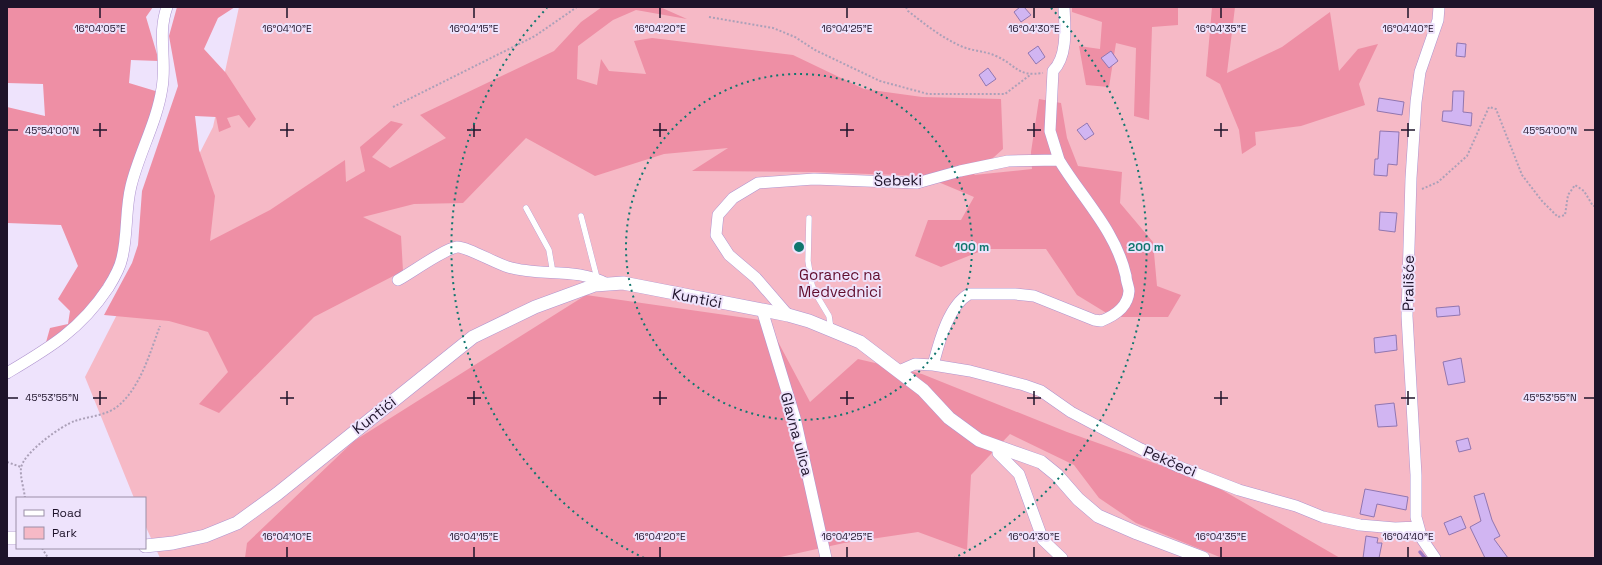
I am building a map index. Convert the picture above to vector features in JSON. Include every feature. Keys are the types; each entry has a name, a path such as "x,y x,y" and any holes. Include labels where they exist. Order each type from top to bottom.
{"street":[{"path":"7,373 63,338 80,324 99,302 111,283 122,260 126,210 131,186 162,89 164,62 161,38 163,18 167,7"},
{"path":"933,365 944,330 956,305 969,294 1015,294 1034,296 1094,320 1101,321 1123,308 1129,291 1123,265 1101,218 1073,182 1059,160 1050,131 1053,71 1060,64 1065,31 1064,7"},
{"name":"Prališće","path":"1435,558 1422,539 1418,527 1407,316 1410,194 1416,102 1420,72 1438,20 1439,7"},
{"name":"Šebeki","path":"788,315 756,278 729,255 716,235 718,215 733,198 758,183 814,179 917,183 960,171 1008,161 1059,160"},
{"name":"Kuntići","path":"398,280 448,250 462,247 508,267 528,271 554,273 623,283 788,315"},
{"name":"Kuntići","path":"146,546 172,543 205,536 237,523 278,494 473,337 535,307 602,281"},
{"name":"Glavna ulica","path":"762,310 795,418 826,558"},
{"path":"788,315 809,321 860,342 923,390 955,422 979,440 1041,462 1057,476 1078,499 1098,516 1137,533 1203,558"},
{"name":"Pekčeci","path":"899,371 914,364 933,365 970,371 1024,385 1041,391 1071,412 1140,449 1177,466 1239,490 1296,506 1323,518 1381,527 1418,527"},
{"path":"999,448 998,453 1019,474 1043,540 1062,558"}],"lane":[{"path":"526,208 549,250 554,273"},
{"path":"581,216 602,281"},
{"path":"809,218 808,261 812,285 829,316 831,330"}],"path":[{"path":"393,107 535,36 577,7"},
{"path":"906,7 908,11 935,32 964,47 996,56 1019,71 1030,75"},
{"path":"709,17 773,28 795,37 815,50 880,81 928,94 1005,94 1030,75 1053,71"},
{"path":"1410,194 1438,182 1467,156 1489,108 1496,109 1522,174 1542,202 1558,217 1565,215 1568,194 1575,185 1584,191 1593,206 1595,206"},
{"path":"25,497 21,467 28,455 50,435 73,421 112,410 120,405 130,392 146,362 160,326"},
{"path":"7,462 21,467"},
{"path":"43,549 48,558"}],"green space":[{"name":"Goranec na Medvednici","path":"239,7 1595,7 1595,558 160,558 146,527 146,497 134,497 85,377 213,127"}],"shaded area":[{"path":"7,7 153,7 146,17 159,61 131,60 129,83 162,93 127,188 121,259 97,301 45,346 50,328 68,324 70,311 58,299 78,266 61,225 7,223 7,107 45,116 43,84 7,83"},
{"path":"177,7 235,7 218,18 204,49 226,73 256,119 249,128 239,115 227,118 231,127 219,132 216,117 195,116 199,150 215,196 210,241 270,210 345,160 346,182 365,171 360,147 391,121 403,124 372,157 390,168 446,138 420,115 554,51 581,22 602,7 660,7 687,19 636,10 613,20 578,46 577,79 597,85 601,59 609,71 646,74 634,41 652,38 793,55 864,89 922,97 1001,99 1003,149 974,175 1032,169 1031,152 1039,99 1061,103 1067,138 1078,166 1122,172 1120,203 1153,242 1157,286 1181,295 1168,317 1113,317 1077,295 1046,249 986,249 941,267 915,256 928,220 961,220 974,197 924,176 815,172 692,171 728,148 664,154 595,176 526,138 463,203 414,204 363,217 401,236 403,271 314,317 219,413 199,404 228,372 208,332 169,321 104,315 132,263 138,245 142,191 178,86 169,36"},
{"path":"1072,7 1178,7 1178,25 1152,27 1149,120 1134,116 1136,48 1116,43 1109,87 1086,85 1079,46 1100,49 1102,22 1072,12"},
{"path":"1212,7 1235,7 1227,73 1282,47 1330,12 1339,71 1358,49 1378,44 1359,84 1365,105 1301,126 1255,132 1256,145 1242,154 1239,130 1220,84 1206,76"},
{"path":"586,295 767,321 810,402 858,359 922,374 1067,432 1210,483 1340,558 1222,558 1136,523 1099,498 1074,465 1010,434 971,475 967,550 918,532 844,543 776,558 245,558 247,543 354,441"}],"building":[{"path":"1020,7 1024,7 1031,15 1021,22 1014,12"},
{"path":"1457,43 1466,44 1465,57 1456,56"},
{"path":"1038,46 1045,57 1036,64 1028,53"},
{"path":"1111,51 1118,61 1109,68 1101,58"},
{"path":"988,68 996,79 986,86 979,75"},
{"path":"1453,91 1464,91 1463,112 1472,113 1471,126 1442,121 1443,111 1452,111"},
{"path":"1379,98 1404,102 1402,115 1377,111"},
{"path":"1087,123 1094,134 1085,140 1077,130"},
{"path":"1380,131 1399,132 1397,165 1388,164 1387,176 1374,175 1375,159 1378,159"},
{"path":"1380,212 1397,213 1395,232 1379,230"},
{"path":"1459,306 1460,315 1437,317 1436,308"},
{"path":"1396,335 1397,350 1375,353 1374,338"},
{"path":"1461,358 1465,382 1448,385 1443,362"},
{"path":"1394,403 1397,426 1378,427 1375,405"},
{"path":"1468,438 1471,449 1459,452 1456,441"},
{"path":"1365,489 1408,497 1406,510 1377,504 1374,517 1360,514"},
{"path":"1484,493 1492,520 1500,536 1494,539 1508,558 1485,558 1470,527 1481,521 1474,496"},
{"path":"1461,516 1466,528 1449,535 1444,523"},
{"path":"1366,536 1378,538 1377,543 1382,543 1379,558 1363,558"}],"waterway":[{"path":"1420,552 1425,558"}]}
